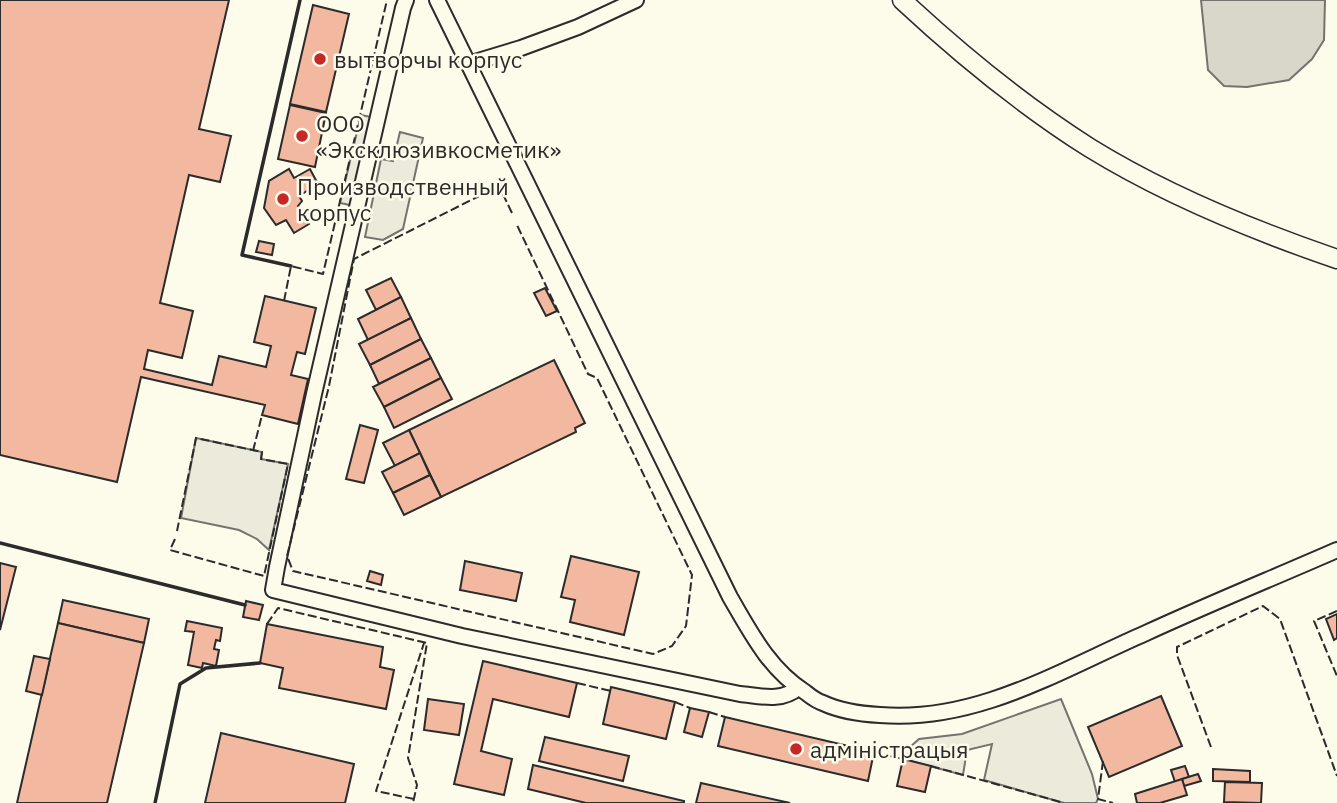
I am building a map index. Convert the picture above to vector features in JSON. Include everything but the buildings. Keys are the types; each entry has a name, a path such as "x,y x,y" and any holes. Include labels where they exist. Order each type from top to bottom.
{"main road":[{"path":"902,0 944,39 996,81 1091,148 1145,178 1207,207 1337,259"}],"street":[{"path":"406,0 314,394 273,590 462,636 740,694 778,698 798,688"},
{"path":"437,0 730,597 766,657 798,688 822,703 860,714 901,717 945,713 973,706 1019,690 1337,550"},
{"path":"468,64 578,27 636,0"}],"shaded area":[{"path":"1201,0 1325,0 1324,40 1312,59 1289,80 1247,87 1224,86 1208,70"},
{"path":"361,115 371,117 350,205 340,203"},
{"path":"400,132 423,138 403,229 383,240 365,237 381,159 393,161"},
{"path":"196,438 262,452 261,459 288,464 269,550 257,539 239,530 181,518"},
{"path":"1061,699 1092,774 1098,799 1096,803 1064,803 984,780 992,744 967,750 963,775 907,760 910,747 919,739 962,734"}],"fence":[{"path":"284,301 291,266 323,274 387,0"},
{"path":"512,213 499,186 354,259 329,386 287,556 293,571 653,654 672,646 686,626 692,575 597,378 588,374 516,223"},
{"path":"253,451 262,415"},
{"path":"175,539 170,550 264,576 288,464 261,459 262,452 196,438 177,531"},
{"path":"1211,747 1177,655 1177,647 1263,606 1280,619 1337,776"},
{"path":"267,624 278,608 427,643 408,758 417,785 413,803"},
{"path":"1337,611 1314,621 1337,676"},
{"path":"414,799 376,791 424,643"},
{"path":"577,683 611,691"},
{"path":"675,702 690,708"},
{"path":"709,712 725,717"},
{"path":"874,752 903,759"},
{"path":"1103,761 1098,799 1113,803"},
{"path":"931,766 1064,803"}],"wall":[{"path":"291,266 242,255 300,0"},
{"path":"0,543 245,605"},
{"path":"155,803 180,684 206,668 260,663"}],"place":[{"name":"вытворчы корпус","path":"320,59"},
{"name":"ООО «Эксклюзивкосметик»","path":"302,136"},
{"name":"Производственный корпус","path":"283,199"},
{"name":"адміністрацыя","path":"796,749"}]}
